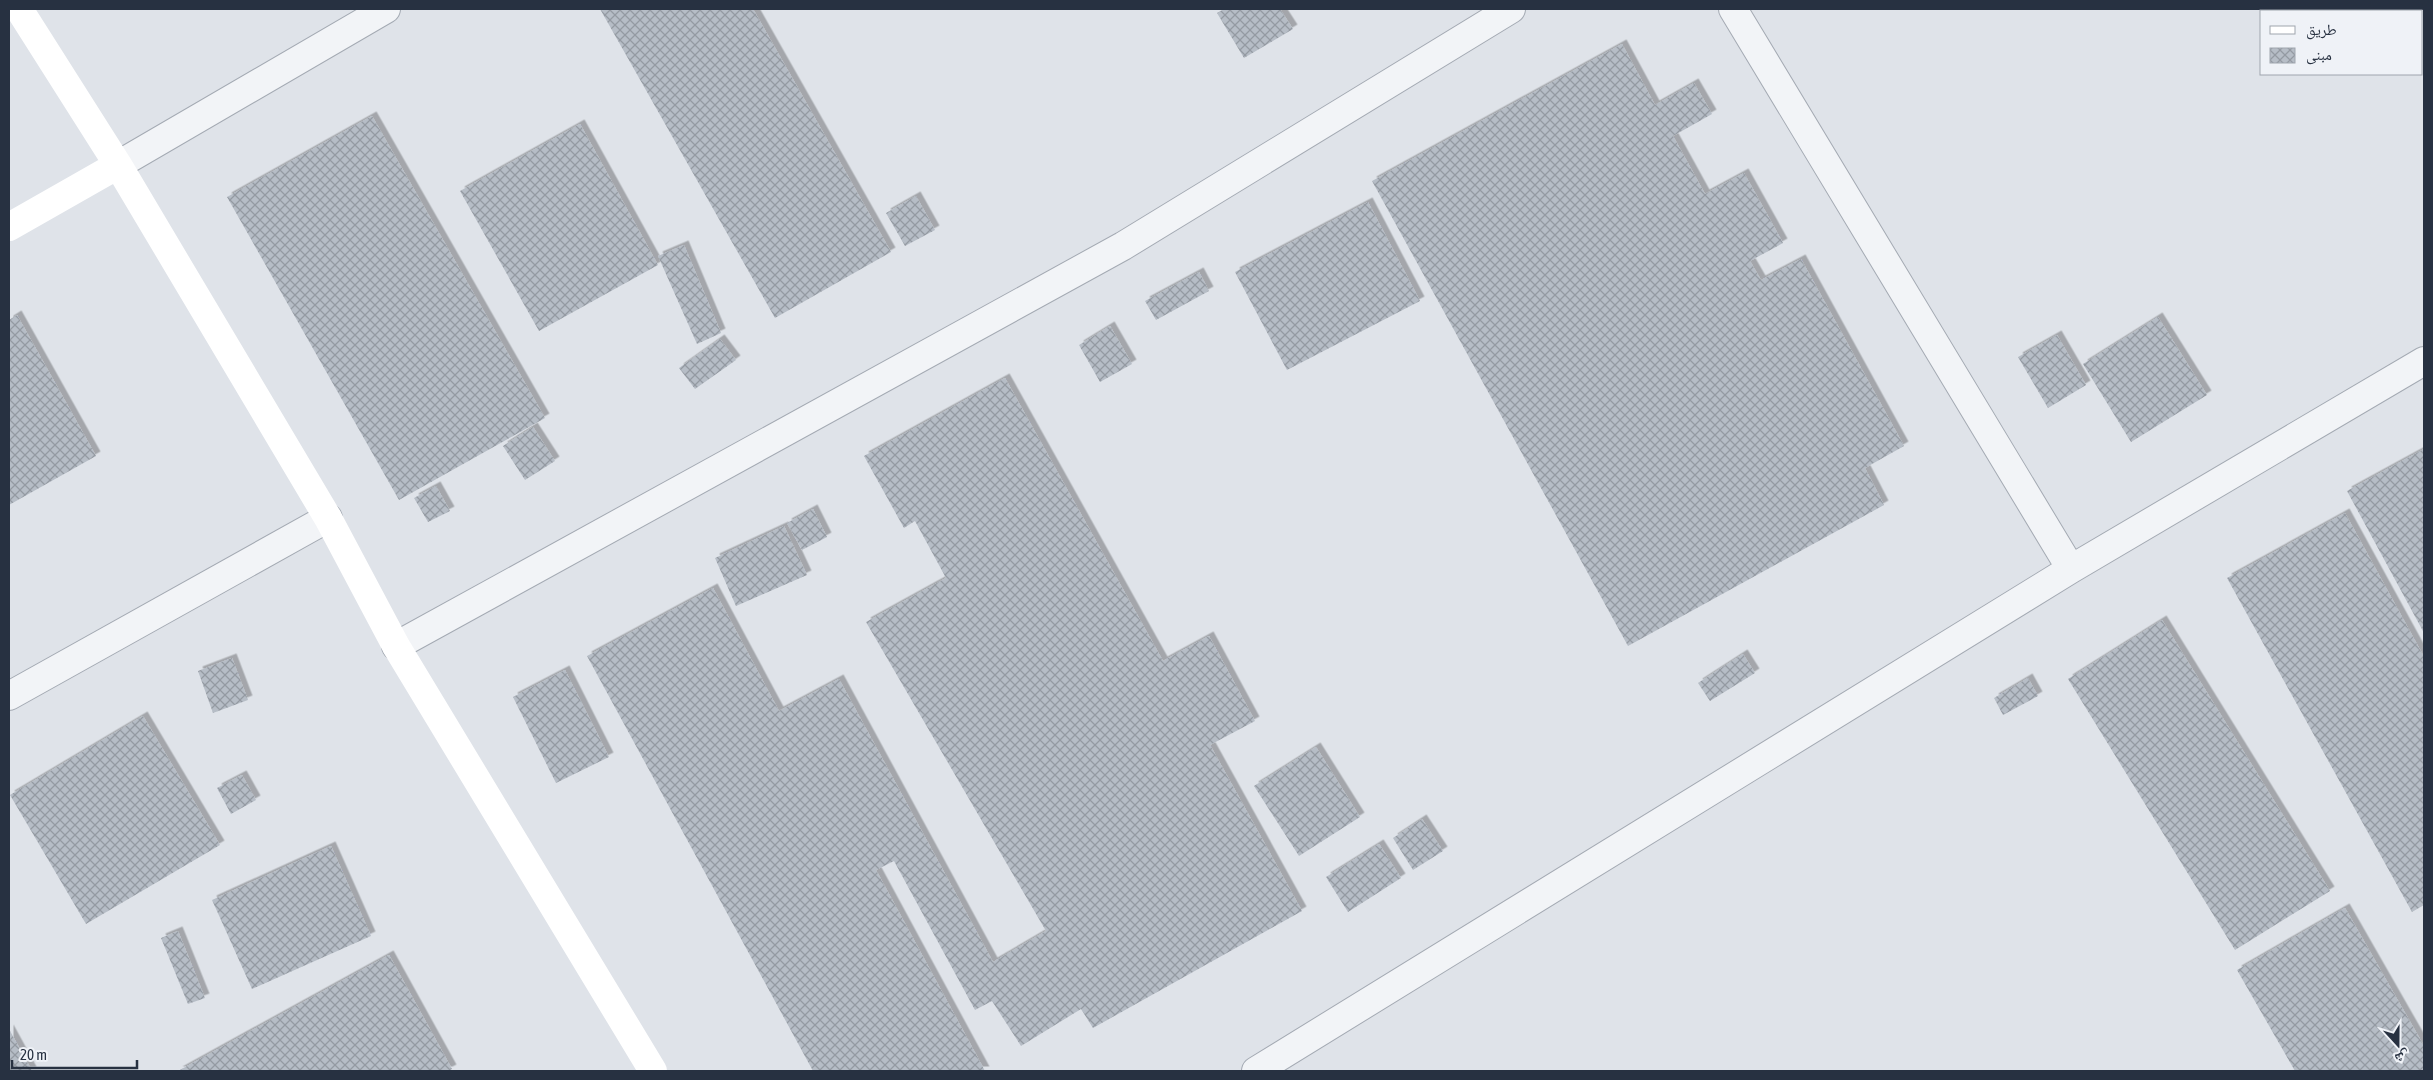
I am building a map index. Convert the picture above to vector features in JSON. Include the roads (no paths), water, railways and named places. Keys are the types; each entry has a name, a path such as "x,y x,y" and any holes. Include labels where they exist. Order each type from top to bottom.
{"street":[{"path":"19,9 118,165 328,518 396,646 653,1071"},
{"path":"9,227 386,9"},
{"path":"396,646 1123,246 1511,9"},
{"path":"1733,9 2071,569"},
{"path":"1256,1071 2071,569 2424,361"},
{"path":"9,696 328,518"}]}
